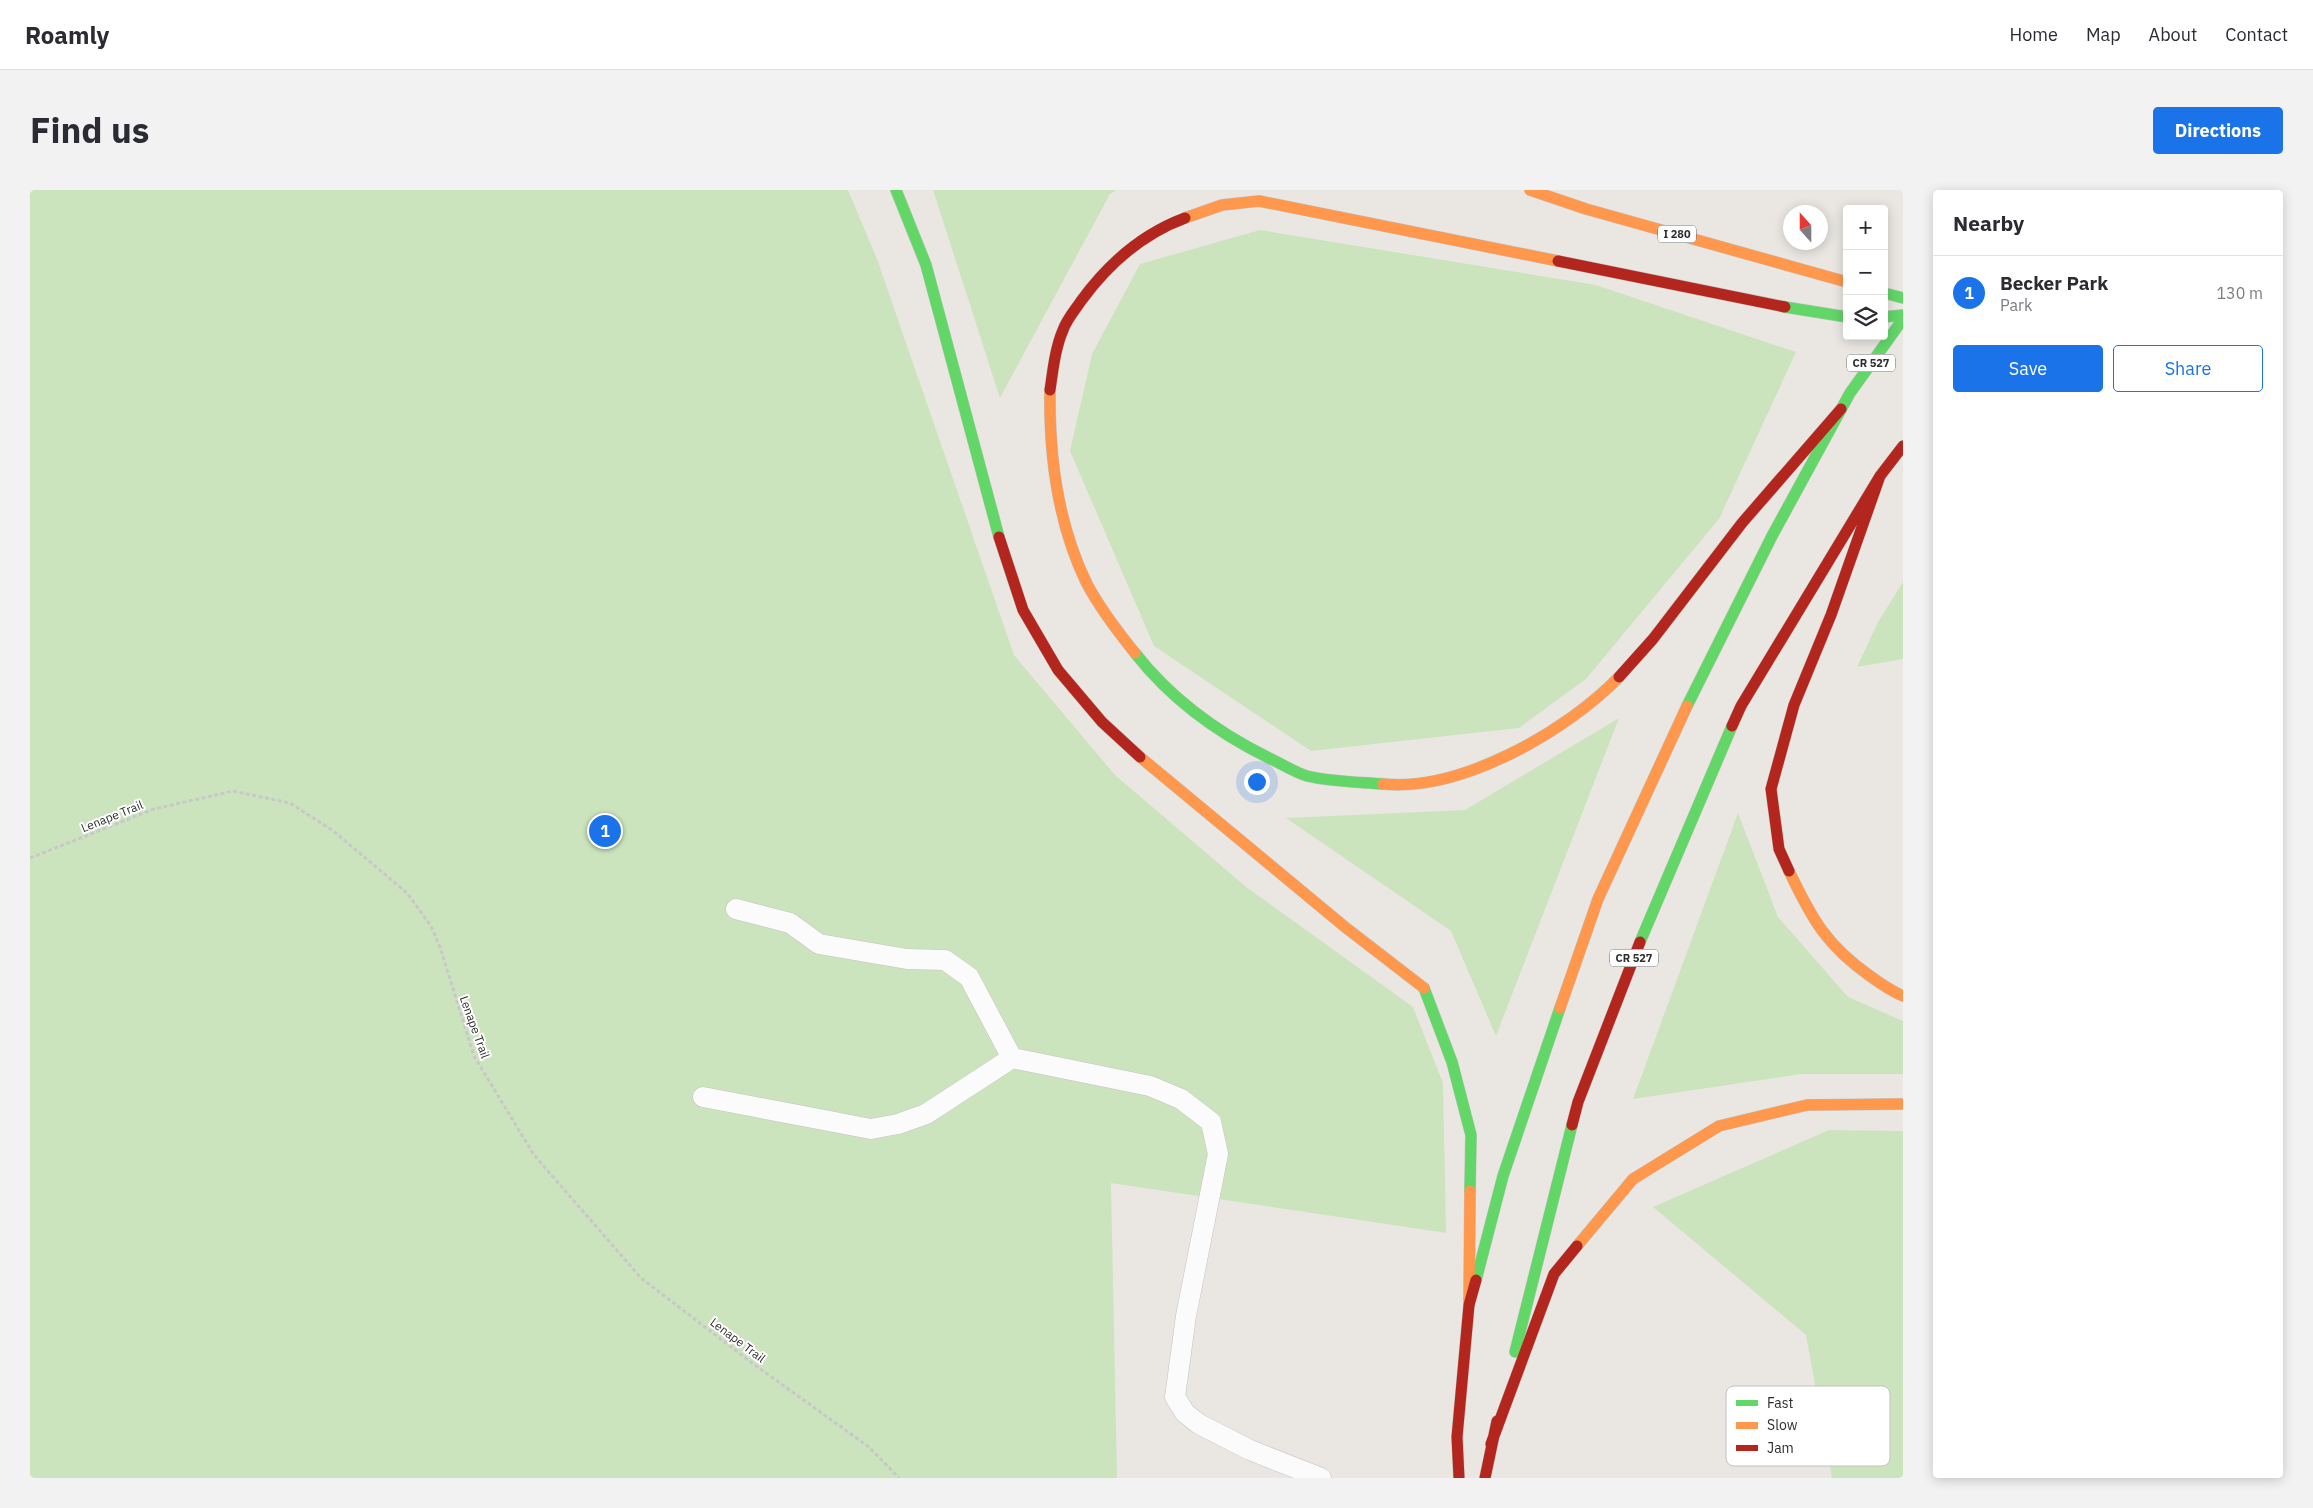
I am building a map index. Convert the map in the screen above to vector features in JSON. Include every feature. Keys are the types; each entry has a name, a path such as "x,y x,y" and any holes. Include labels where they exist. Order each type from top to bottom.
{"main road":[{"path":"896,190 926,265 1004,554 1023,610 1058,670 1102,722 1156,771 1345,927 1424,988 1452,1062 1470,1135 1469,1305"},
{"name":"I 280","path":"1530,190 1586,209 1843,281"},
{"path":"1841,409 1730,538 1650,644 1607,688 1565,723 1523,746 1475,767 1436,779 1401,785 1348,781 1301,774 1233,740 1203,720 1171,694 1125,643 1087,584 1068,538 1058,491 1050,428 1052,368 1063,328 1086,293 1113,263 1141,240 1179,220 1224,204 1259,201 1798,310 1843,316"},
{"path":"1888,293 1903,298"},
{"path":"1888,317 1903,317"},
{"name":"CR 527","path":"1459,1478 1457,1438 1469,1305 1503,1176 1598,899 1685,710 1772,536 1850,393 1903,317"},
{"name":"CR 527","path":"1485,1478 1578,1102 1650,917 1741,706 1880,476 1903,446"},
{"path":"1880,476 1831,615 1794,705 1771,789 1780,849 1806,906 1826,938 1853,964 1893,992 1903,996"},
{"path":"1492,1444 1554,1274 1633,1179 1719,1126 1807,1105 1903,1104"}],"lane":[{"path":"736,909 790,923 819,944 907,959 945,960 969,977 1012,1058"},
{"path":"703,1097 871,1129 898,1124 926,1114 1012,1058 1150,1086 1180,1099 1211,1122 1218,1154 1186,1316 1175,1396 1184,1413 1199,1424 1250,1450 1322,1478"}],"path":[{"name":"Lenape Trail","path":"30,858 154,809 233,791 290,803 332,830 407,893 431,926 440,947 474,1056 540,1162 641,1278 869,1447 899,1478"}],"green space":[{"path":"30,190 848,190 877,259 1014,655 1115,775 1245,886 1413,1007 1443,1083 1446,1233 1111,1183 1117,1478 30,1478"},
{"path":"933,190 1117,190 1110,194 1000,398"},
{"path":"1260,230 1596,285 1796,352 1719,519 1586,679 1519,728 1311,751 1154,646 1070,451 1092,354 1140,264"},
{"path":"1903,582 1903,659 1857,667 1878,622"},
{"path":"1619,718 1496,1036 1451,931 1286,818 1465,810"},
{"path":"1738,813 1778,917 1848,997 1903,1021 1903,1074 1801,1074 1633,1099"},
{"path":"1829,1130 1903,1131 1903,1478 1832,1478 1830,1466 1890,1466 1890,1386 1815,1386 1806,1335 1653,1207"}],"traffic: fast":[{"path":"896,190 926,265 999,537"},
{"path":"1888,294 1903,298"},
{"path":"1785,307 1843,316"},
{"path":"1888,317 1903,315"},
{"path":"1687,706 1772,536 1850,393 1903,319"},
{"path":"1135,653 1149,670 1180,700 1214,726 1250,748 1307,776 1335,781 1383,784"},
{"path":"1640,942 1732,726"},
{"path":"1424,988 1452,1062 1471,1135 1470,1191"},
{"path":"1476,1280 1503,1176 1560,1008"},
{"path":"1515,1352 1572,1125"}],"traffic: slow":[{"path":"1530,190 1586,209 1843,281"},
{"path":"1185,218 1222,205 1259,201 1558,261"},
{"path":"1050,390 1051,439 1057,489 1069,538 1092,593 1135,653"},
{"path":"1383,784 1413,784 1445,778 1478,768 1511,754 1571,718 1619,677"},
{"path":"1560,1008 1598,899 1687,706"},
{"path":"1140,757 1345,927 1424,988"},
{"path":"1789,871 1813,917 1831,942 1855,965 1886,987 1903,996"},
{"path":"1577,1246 1633,1179 1719,1126 1807,1105 1903,1104"},
{"path":"1469,1305 1470,1191"}],"traffic: jam":[{"path":"1050,390 1060,337 1071,315 1091,287 1114,263 1140,242 1185,218"},
{"path":"1558,261 1785,307"},
{"path":"1619,677 1653,639 1742,523 1841,409"},
{"path":"1732,726 1741,706 1880,476 1903,446"},
{"path":"1789,871 1779,849 1771,789 1794,705 1831,615 1880,476"},
{"path":"999,537 1023,610 1058,670 1102,722 1140,757"},
{"path":"1572,1125 1578,1102 1640,942"},
{"path":"1491,1444 1554,1274 1577,1246"},
{"path":"1459,1478 1457,1437 1469,1305 1476,1280"},
{"path":"1485,1478 1497,1421"}],"place":[{"name":"Becker Park","path":"605,831"}]}
